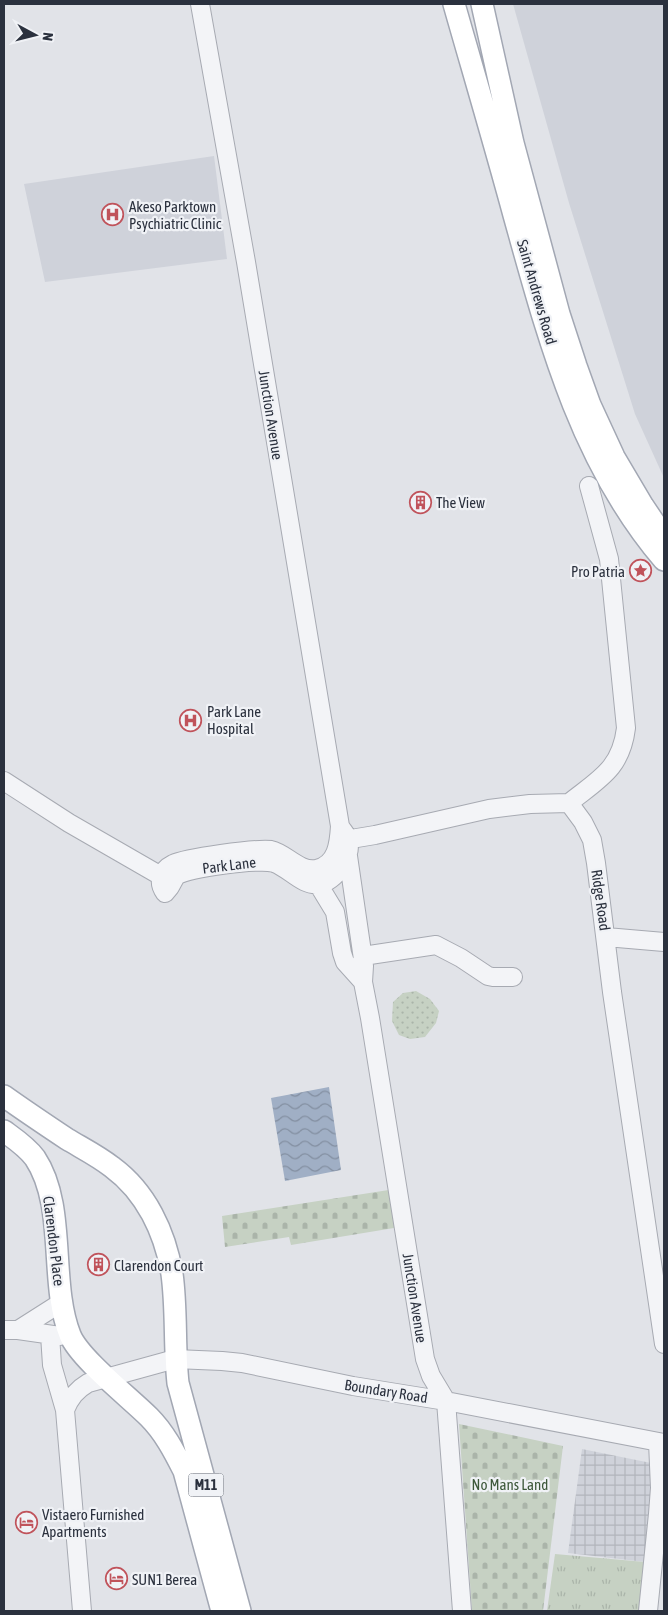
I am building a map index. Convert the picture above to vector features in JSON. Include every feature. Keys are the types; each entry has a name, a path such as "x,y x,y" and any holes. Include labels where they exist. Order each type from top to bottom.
{"main road":[{"name":"Saint Andrews Road","path":"454,4 532,279 578,419 612,487 650,544 664,560"},
{"name":"Saint Andrews Road","path":"482,4 513,143 559,314 576,366 590,405 614,457 664,537"},
{"name":"M11","path":"4,1096 112,1166 134,1187 146,1202 156,1222 166,1249 172,1274 178,1384 240,1611"},
{"name":"Clarendon Place","path":"4,1131 34,1157 42,1171 51,1199 62,1302 60,1336"},
{"name":"M11","path":"60,1336 89,1360 162,1431 178,1458 184,1471 222,1611"}],"street":[{"name":"Junction Avenue","path":"200,4 344,841 363,956 362,982 370,1018 425,1359 431,1376 446,1401 462,1611"},
{"path":"317,877 344,841 489,809 530,804 569,803 610,770 618,758 624,743 626,728 609,559 589,486"},
{"name":"Park Lane","path":"4,781 69,823 161,876"},
{"name":"Ridge Road","path":"569,803 583,822 592,840 612,992 664,1344"},
{"name":"Park Lane","path":"258,850 269,850 279,853 317,877 304,880 270,861 229,864 188,871 176,876 170,888 164,893 161,888 161,876 173,864 205,856 258,850"},
{"name":"Junction Avenue","path":"317,877 335,912 342,953 346,962 362,982"},
{"path":"606,937 664,942"},
{"path":"363,956 436,945 462,958 488,976 493,978 513,977"},
{"path":"11,1330 62,1302"},
{"path":"11,1330 60,1336 52,1365 65,1410 82,1611"},
{"name":"Boundary Road","path":"65,1410 78,1389 88,1383 176,1359 242,1363 353,1386 446,1401 661,1442"},
{"path":"648,1611 658,1514 661,1442"}],"shaded area":[{"path":"513,4 664,4 664,478 635,414 569,203"},
{"path":"214,156 227,259 45,282 24,184"},
{"path":"582,1449 656,1464 645,1562 568,1553"}],"green space":[{"path":"416,991 430,999 439,1011 436,1023 425,1037 410,1039 399,1035 392,1021 393,1002 403,993"},
{"path":"395,1189 400,1227 291,1245 289,1237 225,1247 222,1216"},
{"name":"No Mans Land","path":"459,1424 563,1446 543,1611 472,1611"},
{"path":"555,1554 645,1562 645,1611 547,1611"}],"water":[{"path":"329,1087 341,1170 285,1181 271,1098"}],"place":[{"name":"Akeso Parktown Psychiatric Clinic","path":"113,215"},
{"name":"The View","path":"420,502"},
{"name":"Pro Patria","path":"641,571"},
{"name":"Park Lane Hospital","path":"191,720"},
{"name":"Clarendon Court","path":"98,1265"},
{"name":"Vistaero Furnished Apartments","path":"26,1523"},
{"name":"SUN1 Berea","path":"116,1579"}]}
